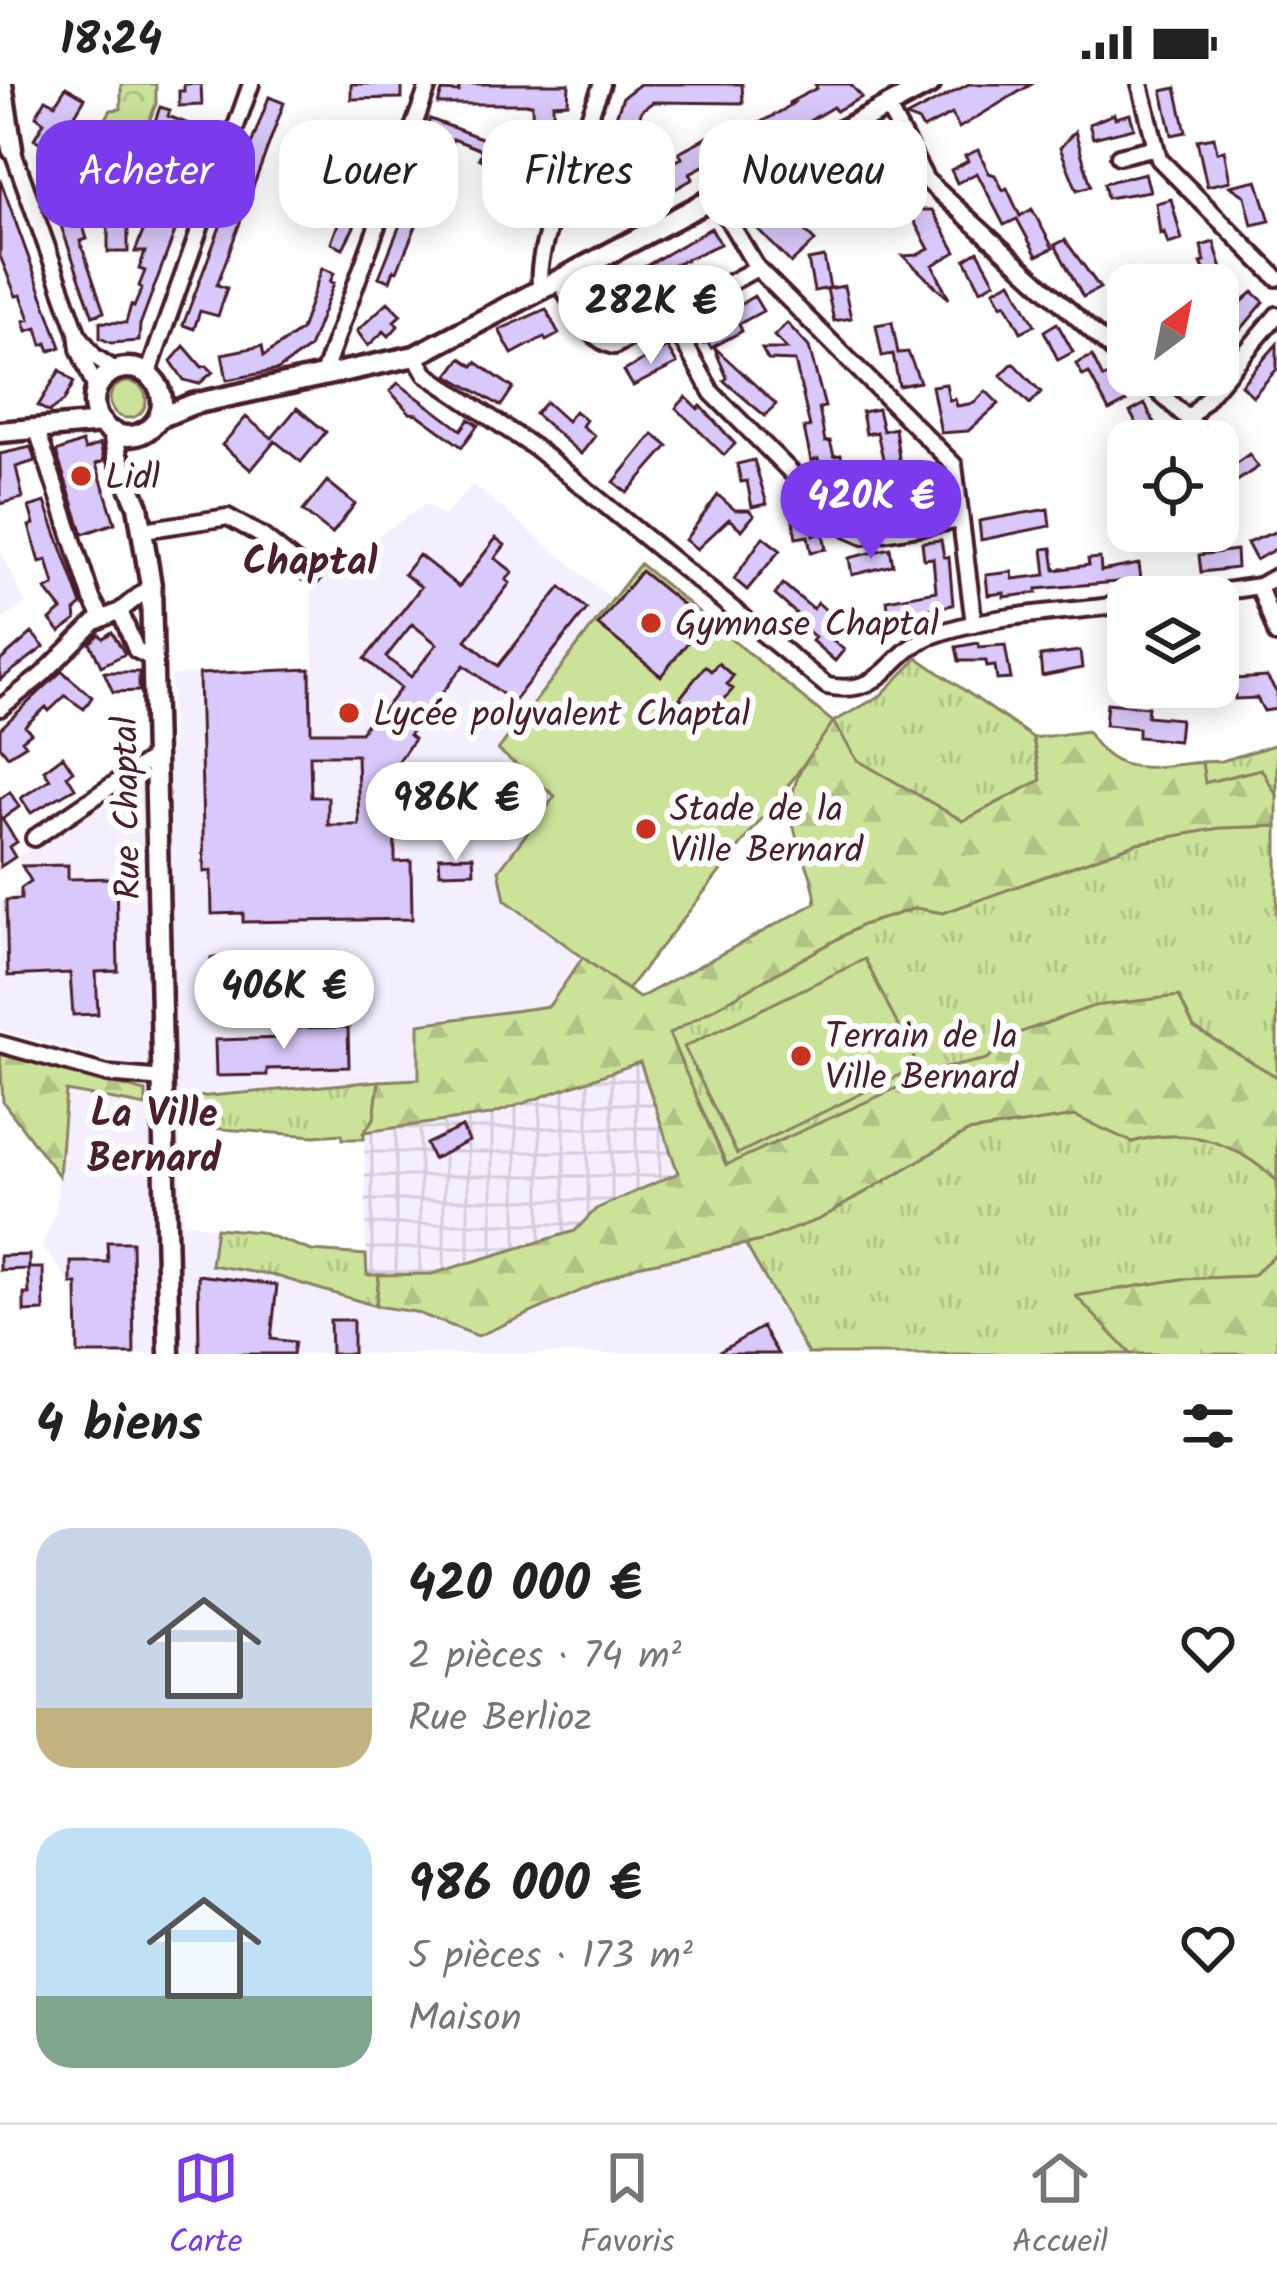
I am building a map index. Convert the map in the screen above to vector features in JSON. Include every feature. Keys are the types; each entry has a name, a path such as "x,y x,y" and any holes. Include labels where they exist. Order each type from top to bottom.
{"main road":[{"path":"865,120 930,84"},
{"path":"1,85 12,149"},
{"path":"0,126 12,149"},
{"path":"127,481 137,435 159,418 193,404 415,356 699,208"},
{"path":"61,428 115,370 126,368 193,404"},
{"path":"154,382 159,418"},
{"path":"95,396 107,428"},
{"path":"0,432 107,428 137,435"},
{"name":"Rue Chaptal","path":"107,428 144,530 152,586 169,1354"}],"street":[{"path":"154,382 251,84"},
{"path":"326,377 429,84"},
{"path":"602,84 542,246 536,280 551,286 602,344 614,346 757,268"},
{"path":"1140,84 1159,159 1277,278"},
{"path":"888,108 926,180 1107,345"},
{"path":"1119,157 1156,147"},
{"path":"12,149 95,396"},
{"path":"733,228 757,268 954,465 974,624"},
{"path":"1163,396 1189,419 1277,315"},
{"path":"669,316 712,393 848,529 864,536 961,520"},
{"path":"77,332 94,356 115,370"},
{"path":"415,356 427,374 538,450 826,686 847,690 868,685 884,676 908,647 974,624 1107,607"},
{"path":"38,430 92,599 102,617"},
{"path":"144,530 228,517 262,536 312,576"},
{"path":"1239,589 1259,586 1277,576"},
{"path":"0,708 102,617 121,611 152,586"},
{"path":"1259,586 1277,635"},
{"path":"121,611 136,650 155,661"},
{"path":"34,838 157,754"},
{"path":"0,1044 107,1074 164,1079"}],"shaded area":[{"path":"473,484 611,598 498,750 555,795 500,870 505,899 583,957 549,1006 419,1024 419,1079 186,1098 180,1126 183,1221 216,1228 211,1264 415,1312 478,1336 637,1266 746,1245 808,1354 78,1354 77,1284 71,1284 42,1246 56,1211 66,1090 146,1106 147,1060 135,1068 0,1030 0,903 30,881 17,856 172,752 171,675 313,668 311,586 324,571 426,504 444,516"},
{"path":"0,550 26,604 0,621"},
{"path":"640,1062 679,1173 596,1209 576,1231 431,1274 367,1275 364,1132 426,1123 589,1082"}],"green space":[{"path":"121,84 156,84 150,120 105,120 111,110 121,109"},
{"path":"128,382 141,387 146,400 141,413 128,418 115,413 110,400 115,387"},
{"path":"640,564 833,722 627,990 505,900 499,870 555,796 498,750"},
{"path":"918,658 1033,738 1041,780 963,821 857,760 833,722 880,696"},
{"path":"833,722 857,760 963,821 1041,780 1033,738 1087,731 1110,758 1123,764 1151,767 1202,762 1205,783 1261,769 1277,796 1277,826 1219,828 1137,843 943,913 916,908 862,925 669,1034 726,1165 937,1070 988,1059 1007,1037 1094,1006 1179,996 1194,1028 1277,1077 1277,1181 1245,1156 1210,1141 1172,1136 1132,1142 1075,1116 967,1132 820,1219 761,1241 637,1266 478,1336 415,1312 376,1306 379,1275 432,1274 575,1231 596,1209 678,1173 640,1062 490,1115 364,1132 374,1119 379,1081 419,1079 419,1024 549,1006 583,957 639,998 816,903 795,832 792,800 800,773"},
{"path":"1277,744 1277,796 1261,769 1204,783 1202,762 1222,761"},
{"path":"1277,826 1277,1077 1194,1028 1007,1037 988,1059 937,1070 727,1165 668,1034 862,925 916,908 943,913 1137,843 1219,828"},
{"name":"Terrain de la Ville Bernard","path":"865,959 918,1066 737,1154 684,1047"},
{"path":"0,1054 146,1092 146,1106 66,1091 59,1176 3,1102"},
{"path":"379,1081 374,1119 364,1139 180,1126 186,1098"},
{"path":"1075,1116 1132,1142 1191,1137 1245,1156 1277,1181 1277,1253 1252,1276 1182,1279 1077,1296 1131,1354 808,1354 746,1245 820,1219 967,1132"},
{"path":"216,1228 259,1232 312,1251 366,1255 367,1275 379,1275 376,1306 276,1276 211,1265"},
{"path":"1277,1253 1277,1354 1131,1354 1076,1296 1182,1279 1252,1276"}],"building":[{"path":"184,84 201,84 202,105 179,106"},
{"path":"351,84 402,84 402,98 351,99"},
{"path":"459,84 569,84 568,103 553,104 553,120 532,120 532,104 438,104 442,91 459,92"},
{"path":"640,84 742,84 743,103 653,102 638,120 615,120 623,97"},
{"path":"815,84 850,84 862,97 811,120 765,120 793,103 788,103 817,88"},
{"path":"969,84 1032,84 959,128 952,114 927,127 927,120 906,117"},
{"path":"66,87 85,98 72,120 36,116 46,99 55,104"},
{"path":"1176,88 1186,132 1172,135 1162,91"},
{"path":"269,97 284,103 255,182 255,134"},
{"path":"160,107 178,120 155,120"},
{"path":"1114,114 1115,118 1130,114 1134,128 1093,138 1089,124"},
{"path":"458,129 482,138 482,150 458,141"},
{"path":"1075,131 1091,186 1077,190 1060,148"},
{"path":"1214,137 1217,152 1224,150 1230,181 1207,186 1197,140"},
{"path":"699,141 699,168 690,173 693,179 675,189 675,161 682,158 679,152"},
{"path":"978,150 989,173 1003,190 1007,188 1020,216 1032,209 1053,248 1037,256 1017,219 1004,225 977,173 957,183 951,170"},
{"path":"1145,173 1150,191 1107,198 1104,183"},
{"path":"0,179 61,347 50,351 47,343 42,345 37,328 27,331 24,321 30,319 0,256"},
{"path":"1257,180 1270,221 1252,225 1245,196 1230,186"},
{"path":"1171,199 1182,240 1168,244 1164,232 1160,234 1156,203"},
{"path":"927,210 932,210 956,252 933,265 949,299 903,256 929,249 918,228 927,228"},
{"path":"62,228 84,228 87,239 80,241 104,312 93,316"},
{"path":"108,228 128,228 128,252 108,252"},
{"path":"144,228 176,228 140,325 139,341 111,343 100,338 100,322 126,323 145,271 139,269 145,252 135,252"},
{"path":"220,228 238,228 217,285 227,288 218,316 200,311 194,329 183,325"},
{"path":"336,228 353,228 343,248 331,243"},
{"path":"399,228 415,228 390,281 379,277"},
{"path":"711,228 720,244 674,265 679,273 644,291 640,285 598,307 590,292 620,276 622,280"},
{"path":"757,228 802,228 815,241 791,263"},
{"path":"1065,240 1100,288 1083,297 1055,245"},
{"path":"1214,242 1221,264 1202,264 1201,246"},
{"path":"978,251 995,282 981,290 965,259"},
{"path":"824,257 830,288 814,291 808,260"},
{"path":"322,268 334,273 330,282 334,283 309,348 278,370 227,380 222,354 262,346 264,356 301,330"},
{"path":"1011,281 1035,325 1021,332 994,290"},
{"path":"844,286 851,318 834,321 827,289"},
{"path":"1253,292 1264,302 1239,332 1239,304"},
{"path":"754,296 763,311 739,324 742,331 711,348 703,344 696,331"},
{"path":"388,302 401,315 394,321 398,326 389,336 384,331 368,346 357,331"},
{"path":"546,309 559,334 512,354 499,330"},
{"path":"892,322 898,353 908,352 920,382 899,386 893,354 882,356 876,325"},
{"path":"787,323 809,347 825,407 819,408 825,442 830,441 834,456 841,455 844,477 868,473 872,495 936,489 938,506 858,515 856,505 850,506 845,484 832,487 830,473 821,475 818,459 811,461 804,428 810,427 795,361 768,360 762,349 787,349 774,336"},
{"path":"1057,323 1073,352 1058,360 1044,331"},
{"path":"1277,344 1277,369 1253,396 1241,385"},
{"path":"184,346 202,367 213,372 199,384 184,380 171,361"},
{"path":"667,347 677,364 633,386 624,371"},
{"path":"714,347 776,404 765,416 724,381 727,378"},
{"path":"1092,356 1103,378 1107,376 1107,396 1123,396 1126,402 1109,411 1089,373 1083,376 1076,364"},
{"path":"461,358 473,366 476,362 513,388 501,406 448,375"},
{"path":"1013,363 1041,392 1030,404 1001,375"},
{"path":"60,370 74,382 64,401 49,412 38,406"},
{"path":"398,383 461,430 469,419 478,425 462,447 410,413 390,391"},
{"path":"946,384 949,400 955,399 957,406 974,403 986,391 999,404 968,431 941,433 932,386"},
{"path":"686,397 698,409 701,406 735,444 724,455 676,408"},
{"path":"546,402 567,421 575,411 586,420 582,426 595,436 581,454 535,414"},
{"path":"1145,404 1154,420 1134,420 1130,412"},
{"path":"297,408 326,432 301,462 275,441 251,470 222,445 246,417 272,438"},
{"path":"878,409 883,431 895,428 900,466 884,463 877,432 866,434 862,412"},
{"path":"653,434 668,446 627,493 614,482"},
{"name":"Lidl","path":"82,442 85,450 100,444 104,461 96,464 115,523 83,534 56,452"},
{"path":"31,447 35,461 16,467 23,498 0,504 0,454"},
{"path":"1249,454 1258,467 1239,480 1239,461"},
{"path":"754,460 767,504 752,507 747,481 741,482 737,464"},
{"path":"327,481 355,504 332,534 303,511"},
{"path":"718,495 735,510 754,515 742,530 729,519 697,549 685,540"},
{"path":"45,502 82,605 75,611 76,620 60,632 50,620 62,610 46,590 54,585 47,560 40,562 29,526 34,524 29,507"},
{"path":"1048,509 1050,526 981,540 979,521"},
{"path":"812,517 813,535 823,533 826,549 811,552 808,536 796,538 793,520"},
{"path":"1277,531 1277,548 1256,560 1247,543"},
{"path":"763,537 780,550 747,590 734,579"},
{"path":"496,538 505,545 495,558 513,572 506,580 510,583 466,640 498,666 561,587 587,609 513,702 464,665 409,735 414,739 394,768 395,862 411,861 412,919 243,922 243,913 212,914 211,871 204,872 199,674 310,669 311,732 361,732 377,709 382,712 401,688 365,659 421,587 404,574 419,555 459,587","holes":["412,624 437,644 411,677 386,657","310,755 357,755 359,825 328,825 328,797 311,797"]},
{"path":"941,540 944,557 949,557 953,605 889,616 887,600 936,591 933,558 924,559 922,542"},
{"path":"890,548 893,565 852,575 849,558"},
{"path":"1052,548 1055,570 1089,565 1088,559 1100,558 1101,571 1139,564 1140,576 1107,576 1107,583 1004,597 1004,593 988,595 986,575 1012,572 1013,579 1046,575 1043,549"},
{"path":"1236,552 1237,568 1201,572 1199,555"},
{"name":"Gymnase Chaptal","path":"641,571 704,622 661,676 598,625"},
{"path":"783,584 813,609 818,603 828,612 822,620 832,628 826,634 844,650 835,661 795,620 799,616 775,595"},
{"path":"112,632 125,654 101,666 90,643 99,634 103,638"},
{"path":"32,633 44,647 0,680 0,661"},
{"path":"978,643 979,647 1005,645 1011,679 997,680 995,666 987,667 986,661 959,661 956,647"},
{"path":"1080,651 1082,668 1042,676 1040,656"},
{"path":"718,663 733,676 727,684 733,689 707,720 680,698 705,666 711,671"},
{"path":"62,671 92,697 84,709 65,696 49,711 46,707 25,726 31,733 22,740 26,745 8,756 0,746 0,729"},
{"path":"104,672 139,672 139,691 113,692"},
{"path":"1267,677 1277,693 1277,709 1264,711 1257,698 1239,699 1239,679"},
{"path":"1107,703 1107,708 1148,708 1147,716 1180,719 1178,741 1138,737 1138,728 1105,725"},
{"path":"63,756 73,771 67,775 75,788 31,813 21,798 50,779 44,770"},
{"path":"10,792 19,807 2,819 17,842 9,847 15,857 0,867 0,799"},
{"path":"473,856 474,872 440,873 439,857"},
{"path":"68,865 68,879 116,878 118,971 96,972 98,1014 73,1015 70,973 8,976 6,900 21,899 21,888 31,881 22,866"},
{"path":"289,957 290,1007 259,1007 250,1017 241,1008 212,1008 212,985 206,978 211,975 211,958"},
{"path":"348,1027 349,1067 216,1076 215,1040 287,1038 287,1028"},
{"path":"462,1127 469,1141 433,1159 426,1144"},
{"path":"107,1242 132,1242 134,1354 78,1354 77,1284 71,1284 71,1262 108,1262"},
{"path":"29,1255 29,1268 43,1268 44,1311 24,1312 28,1269 0,1270 0,1256"},
{"path":"198,1275 277,1285 271,1339 295,1342 293,1354 199,1354"},
{"path":"330,1320 353,1320 353,1354 331,1354"},
{"path":"762,1327 778,1354 716,1354"}],"place":[{"name":"Lidl","path":"81,476"},
{"name":"Gymnase Chaptal","path":"651,623"},
{"name":"Lycée polyvalent Chaptal","path":"349,713"},
{"name":"Stade de la Ville Bernard","path":"646,829"},
{"name":"Terrain de la Ville Bernard","path":"801,1056"}],"district":[{"name":"Chaptal","path":"310,560"},
{"name":"La Ville Bernard","path":"154,1134"}]}
